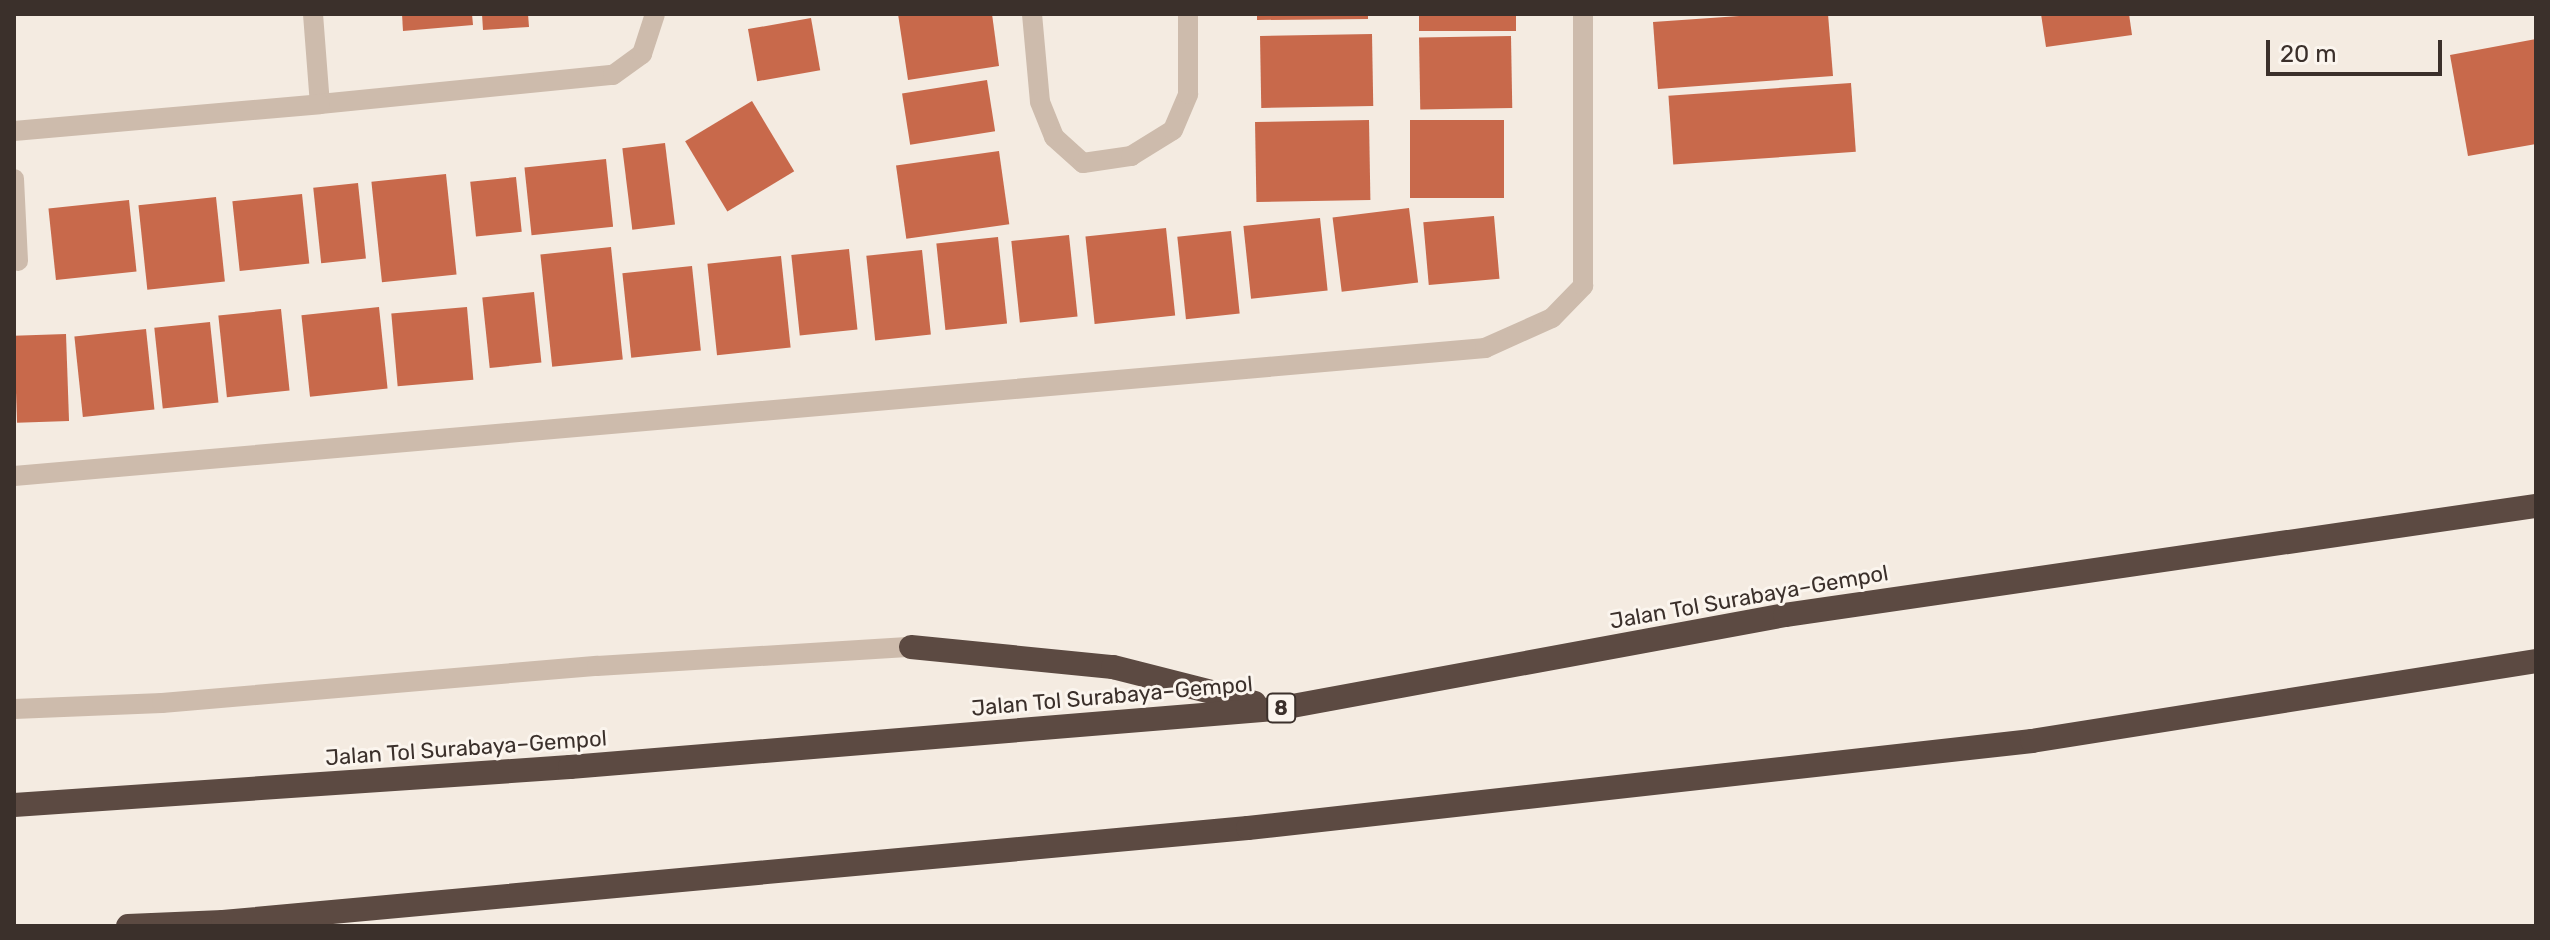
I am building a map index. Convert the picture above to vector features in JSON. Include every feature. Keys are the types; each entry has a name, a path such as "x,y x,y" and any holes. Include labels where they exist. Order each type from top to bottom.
{"highway":[{"name":"Jalan Tol Surabaya–Gempol","path":"14,805 585,766 1276,709 1785,615 2536,506"},
{"path":"911,647 1113,667 1276,709"},
{"path":"128,926 223,922 1264,826 2032,741 2536,661"}],"street":[{"path":"313,14 320,104"},
{"path":"14,131 613,75 642,54 655,14"},
{"path":"1032,14 1040,102 1054,137 1083,163 1131,156 1173,130 1188,94 1188,14"},
{"path":"14,476 1485,348 1552,318 1583,286 1583,14"},
{"path":"14,179 18,261"},
{"path":"14,709 162,703 597,666 911,647"}],"building":[{"path":"402,14 472,14 473,25 403,31"},
{"path":"482,14 528,14 529,27 483,30"},
{"path":"898,14 992,14 999,66 908,80"},
{"path":"1257,14 1368,14 1368,19 1257,20"},
{"path":"1419,14 1516,14 1516,31 1419,31"},
{"path":"1768,14 1828,14 1833,76 1658,89 1653,22"},
{"path":"2041,14 2129,14 2132,35 2046,47"},
{"path":"811,18 820,70 757,81 748,29"},
{"path":"1372,34 1373,106 1261,108 1260,36"},
{"path":"1511,36 1512,108 1420,110 1419,38"},
{"path":"2536,39 2536,144 2468,156 2450,55"},
{"path":"987,80 995,131 910,145 902,93"},
{"path":"1851,83 1856,152 1673,165 1668,96"},
{"path":"752,101 794,171 727,211 685,141"},
{"path":"1369,120 1370,200 1256,202 1255,122"},
{"path":"1410,120 1504,120 1504,198 1410,198"},
{"path":"665,143 675,224 632,230 622,148"},
{"path":"999,151 1009,224 906,239 896,165"},
{"path":"606,159 613,227 532,235 524,168"},
{"path":"446,174 457,274 382,282 371,182"},
{"path":"516,177 522,232 476,237 470,182"},
{"path":"358,183 366,259 321,263 313,188"},
{"path":"302,194 309,264 240,271 232,201"},
{"path":"216,197 225,282 147,290 138,205"},
{"path":"129,200 137,272 56,280 48,208"},
{"path":"1409,208 1418,282 1342,292 1333,217"},
{"path":"1494,216 1499,279 1429,285 1423,222"},
{"path":"1320,218 1328,291 1251,299 1243,226"},
{"path":"1166,228 1175,316 1095,324 1085,236"},
{"path":"1231,231 1240,314 1186,319 1177,237"},
{"path":"1069,235 1078,317 1020,323 1011,241"},
{"path":"998,237 1007,324 945,330 936,243"},
{"path":"611,247 623,359 552,367 540,254"},
{"path":"849,249 857,330 800,336 791,255"},
{"path":"922,250 931,335 875,340 866,256"},
{"path":"781,256 791,347 717,355 707,264"},
{"path":"692,266 701,351 631,358 622,273"},
{"path":"534,292 541,363 490,368 482,297"},
{"path":"379,307 388,389 310,397 301,315"},
{"path":"467,307 473,380 398,386 391,314"},
{"path":"281,309 290,391 227,397 218,316"},
{"path":"210,322 218,403 163,408 154,328"},
{"path":"146,329 154,410 83,417 74,337"},
{"path":"66,334 69,421 17,423 14,336"}]}
